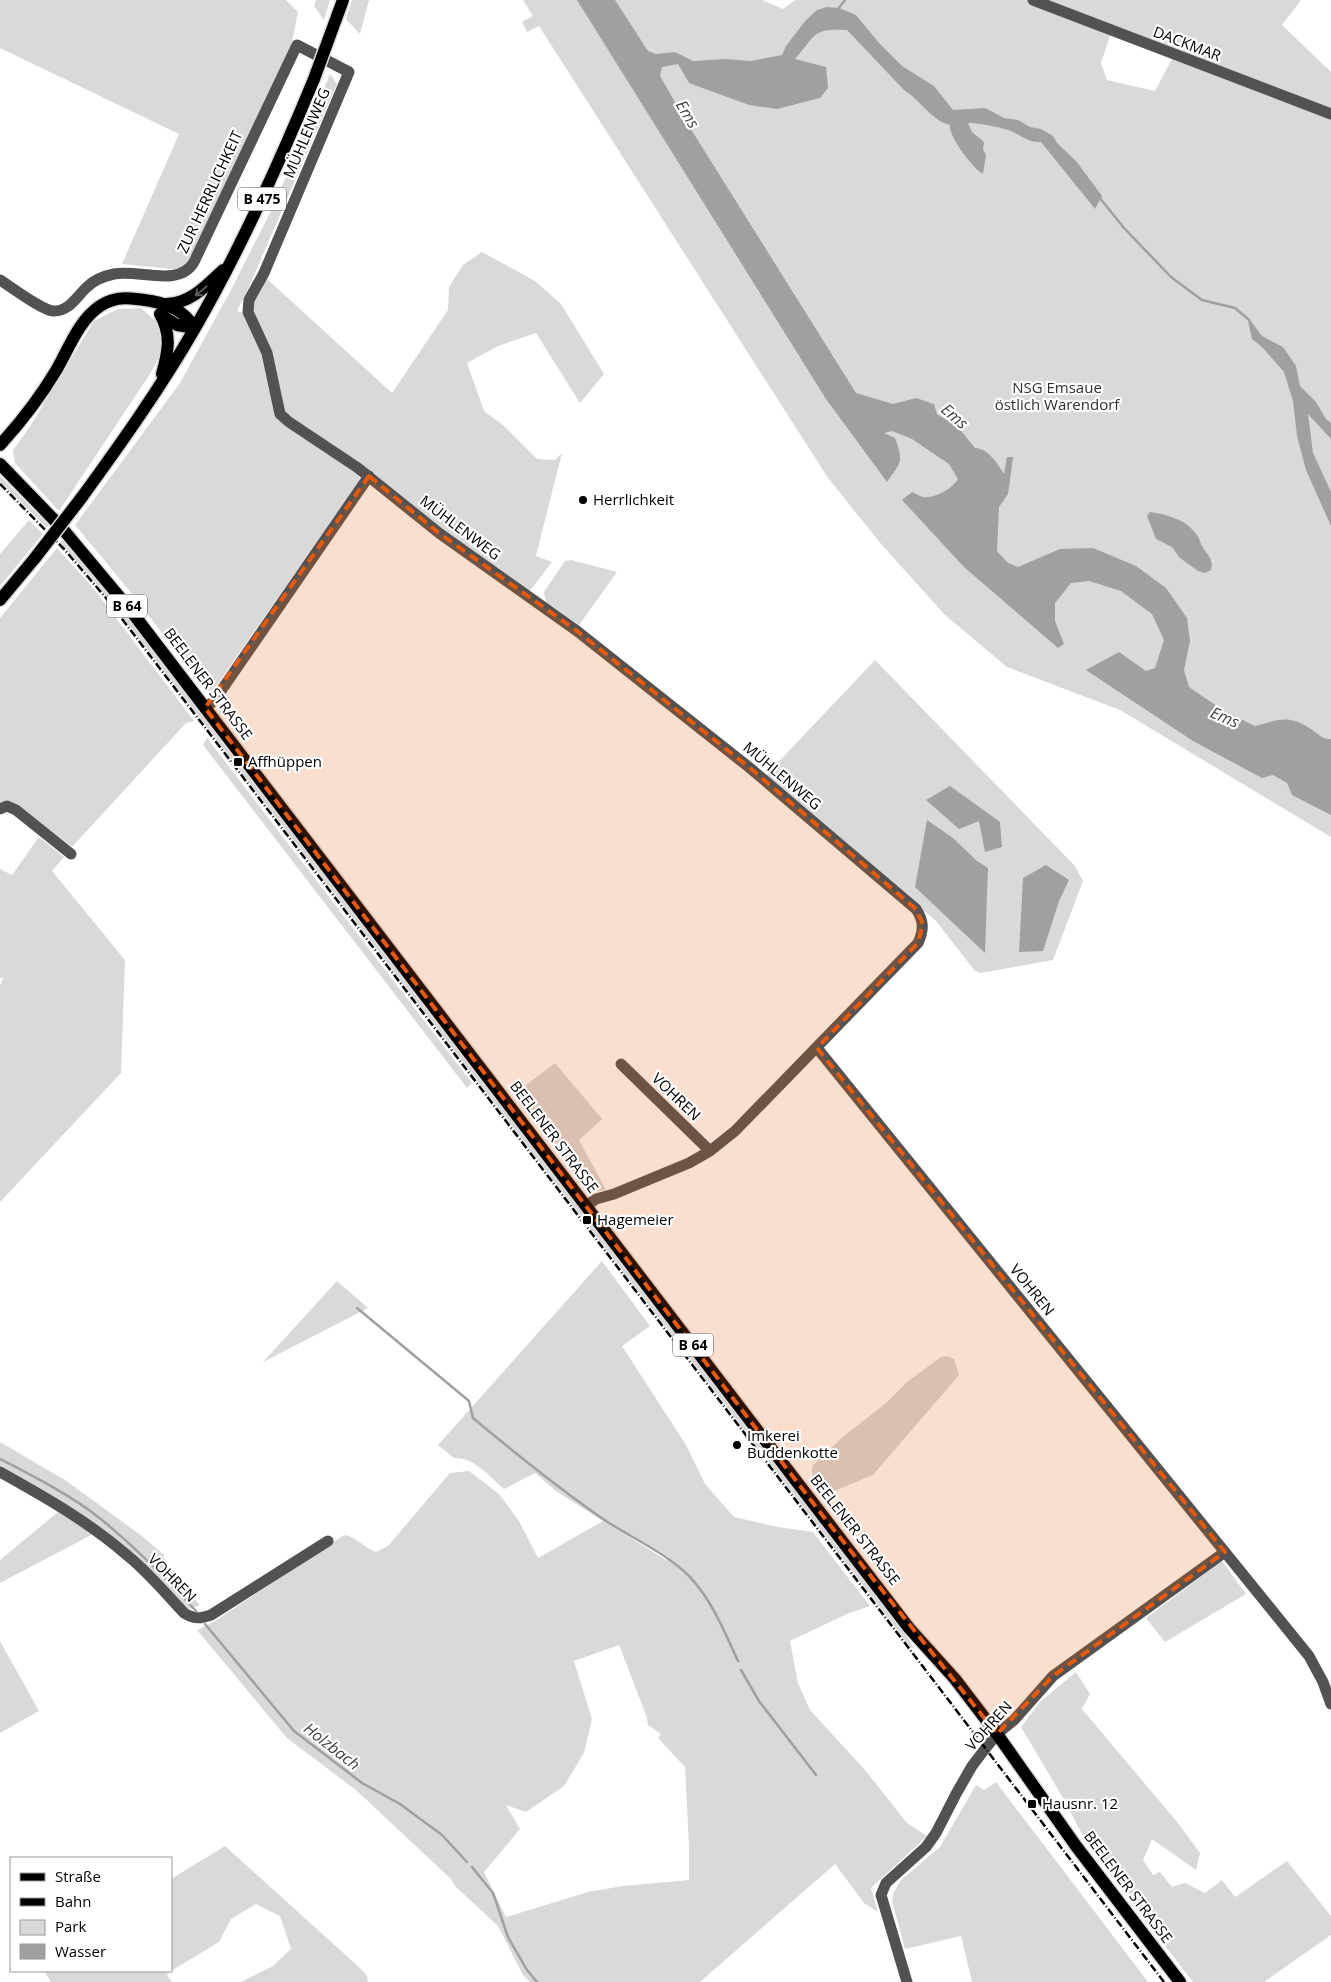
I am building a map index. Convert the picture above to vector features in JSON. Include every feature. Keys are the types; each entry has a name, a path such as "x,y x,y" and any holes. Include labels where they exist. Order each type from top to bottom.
{"main road":[{"name":"B 475","path":"0,600 82,497 158,388 195,328 230,264 277,167 314,79 343,0"},
{"path":"162,309 192,297 230,264"},
{"path":"0,445 44,389 89,316 100,306 114,300 128,298 142,300 162,309 177,325 195,328"},
{"path":"158,388 169,346 162,309"},
{"name":"BEELENER STRASSE","path":"0,464 82,550 206,708 897,1612 955,1680 997,1734 1076,1846 1180,1982"}],"street":[{"name":"DACKMAR","path":"1033,0 1331,114"},
{"name":"ZUR HERRLICHKEIT","path":"0,280 46,308 58,311 69,306 94,282 107,276 127,273 173,276 185,272 194,262 297,45 324,60"},
{"name":"MÜHLENWEG","path":"324,60 349,72 264,273 249,300 248,312 267,353 276,388 280,414 369,476 439,533 578,631 750,768 916,908 923,924 918,943 817,1048"},
{"path":"206,708 214,701 369,476"},
{"path":"0,809 7,806 16,810 71,854"},
{"path":"586,1206 596,1199 614,1194 681,1166 710,1151 735,1131 817,1048"},
{"name":"VOHREN","path":"817,1048 1309,1656 1323,1682 1331,1704"},
{"name":"VOHREN","path":"621,1064 710,1151"},
{"name":"VOHREN","path":"0,1472 62,1506 93,1527 130,1557 184,1613 192,1618 199,1619 210,1615 328,1541"},
{"name":"VOHREN","path":"907,1982 881,1895 886,1882 926,1847 936,1833 972,1766 997,1734 1014,1720 1053,1676 1225,1552"}],"highlighted area":[{"path":"369,476 439,533 577,631 750,768 916,909 923,924 918,943 817,1048 1225,1552 1053,1676 997,1734 826,1520 205,708"}],"green space":[{"path":"0,0 286,0 298,12 291,47 198,245 182,270 122,264 179,134 0,48"},
{"path":"316,0 330,0 324,20 314,6"},
{"path":"352,0 369,0 360,34 346,19"},
{"name":"NSG Emsaue östlich Warendorf","path":"523,0 762,0 783,9 795,0 1301,0 1282,25 1331,72 1331,837 1120,710 1007,667 945,615 882,545 828,478 539,26 527,32 522,22 533,16","holes":["1111,33 1173,57 1155,91 1107,80 1101,63"]},
{"path":"330,74 337,84 237,311 244,313 260,341 276,415 357,471 360,480 210,695 128,589 75,525 180,383 232,288 274,205"},
{"path":"482,252 535,281 561,304 604,374 580,403 536,333 498,346 467,363 484,411 503,425 537,459 555,460 562,453 536,556 552,562 529,592 284,413 251,313 253,303 266,278 392,393 448,310 449,287 463,265"},
{"path":"141,308 159,324 161,354 150,374 59,511 15,463 13,450 29,428 94,321 118,309"},
{"path":"0,476 49,525 47,528 0,482"},
{"path":"29,520 43,534 0,586 0,554"},
{"path":"62,540 116,603 904,1632 914,1648 911,1648 144,645 98,586 60,542"},
{"path":"57,548 94,589 194,721 186,723 72,847 18,806 0,805 0,618"},
{"path":"571,560 617,572 579,625 546,602 544,592 565,561"},
{"path":"875,660 1075,866 1083,881 1053,960 981,973 975,971 936,921 765,778"},
{"path":"207,738 472,1083 467,1088 203,745"},
{"path":"39,837 64,857 52,871 125,960 121,1073 0,1202 0,985 3,979 0,977 0,869 12,875"},
{"path":"555,1063 602,1119 579,1140 606,1190 596,1191 584,1185 517,1092"},
{"path":"602,1261 650,1326 622,1346 686,1445 705,1484 734,1517 778,1527 813,1532 870,1606 847,1614 790,1641 798,1683 810,1710 865,1770 907,1823 927,1836 871,1888 878,1912 864,1903 835,1864 700,1982 530,1982 523,1975 498,1926 356,1790 287,1738 197,1630 215,1621 344,1535 376,1552 388,1546 450,1473 469,1471 499,1494 519,1521 538,1558 603,1521 556,1491 535,1473 504,1489 475,1464 454,1458 438,1445","holes":["613,1527 669,1557 669,1558 666,1560","619,1645 646,1715 648,1725 661,1734 658,1738 685,1767 689,1880 623,1886 588,1892 506,1917 484,1872 520,1829 506,1805 526,1812 564,1786 584,1753 592,1719 574,1661"]},
{"path":"337,1281 368,1308 263,1362"},
{"path":"947,1356 954,1359 959,1375 873,1475 827,1494 813,1477 813,1465 844,1436 885,1404 907,1382 941,1357"},
{"path":"0,1442 65,1480 142,1536 163,1554 168,1568 200,1605 187,1610 133,1553 0,1467"},
{"path":"58,1512 93,1534 0,1583 0,1560"},
{"path":"1222,1561 1246,1594 1165,1642 1146,1618"},
{"path":"0,1641 39,1711 0,1733"},
{"path":"1076,1672 1090,1694 1082,1709 1178,1823 1200,1853 1196,1870 1152,1839 1143,1860 1153,1875 1160,1872 1172,1887 1185,1883 1205,1893 1222,1880 1235,1897 1287,1861 1331,1916 1331,1935 1264,1982 1193,1982 1090,1849 1063,1798 1021,1727 1040,1702"},
{"path":"996,1782 1148,1982 972,1982 961,1936 905,1949 892,1901 894,1892 901,1880 940,1847 976,1785 984,1790"},
{"path":"225,1846 360,1968 367,1976 368,1982 241,1982 273,1966 291,1949 280,1916 256,1904 231,1919 219,1942 172,1970 172,1878"},
{"path":"45,1972 170,1972 167,1975 172,1982 51,1982"}],"water":[{"name":"Ems","path":"577,0 615,0 648,51 656,54 675,52 693,61 725,59 751,61 782,55 786,46 806,20 817,10 827,7 839,8 856,15 880,44 902,66 934,86 953,110 985,108 1004,118 1018,120 1053,136 1057,143 1076,161 1102,196 1095,209 1041,142 1029,140 1003,128 968,123 972,132 984,142 983,149 986,155 983,174 968,160 957,144 950,130 950,125 937,119 904,90 847,30 827,30 821,32 811,39 795,59 826,67 828,88 820,98 777,109 749,105 689,83 678,64 662,67 660,76 687,123 856,393 893,404 916,398 934,404 937,414 958,427 975,448 984,451 995,461 1004,474 1007,457 1013,457 1008,494 999,507 997,551 1008,563 1018,567 1060,549 1093,548 1136,566 1166,588 1187,618 1190,641 1184,670 1189,687 1224,711 1255,726 1277,720 1296,721 1322,737 1331,739 1331,815 1292,795 1287,783 1273,775 1262,778 1193,741 1086,670 1119,652 1146,671 1155,668 1164,640 1152,614 1121,591 1089,581 1071,583 1055,603 1055,621 1064,644 1058,648 964,567 902,500 912,492 923,497 938,495 948,489 958,479 949,464 912,439 892,431 884,433 895,438 900,452 900,462 887,482 826,399"},
{"path":"1247,316 1262,336 1283,347 1296,366 1300,386 1316,402 1326,419 1331,423 1331,439 1308,414 1313,453 1331,492 1331,526 1306,470 1297,436 1293,401 1284,372 1262,347 1252,339"},
{"path":"1150,512 1182,521 1188,525 1198,536 1201,545 1211,560 1211,570 1205,573 1198,571 1180,558 1172,547 1156,539 1147,516"},
{"path":"950,786 1000,822 1002,847 985,852 979,821 959,829 926,800"},
{"path":"927,820 953,838 977,861 988,868 985,953 915,887"},
{"path":"1046,865 1069,880 1059,901 1043,951 1019,952 1023,878"}],"waterway":[{"path":"838,9 845,0"},
{"path":"1099,197 1124,228 1171,277 1202,300 1235,308 1248,319"},
{"path":"357,1308 469,1401 473,1418 521,1457 603,1519 659,1552 680,1567 697,1585 711,1606 738,1661"},
{"name":"Holzbach","path":"0,1459 91,1511 151,1564 196,1611"},
{"name":"Holzbach","path":"205,1624 294,1731 362,1783 400,1804 442,1835 467,1862"},
{"path":"741,1670 759,1701 816,1775"},
{"name":"Holzbach","path":"472,1867 493,1893 508,1937 527,1970 537,1982"}],"railway":[{"path":"0,484 64,549 106,598 1164,1982"}],"place":[{"name":"Herrlichkeit","path":"583,500"},
{"name":"Affhüppen","path":"238,762"},
{"name":"Hagemeier","path":"587,1220"},
{"name":"Imkerei Buddenkotte","path":"737,1445"},
{"name":"Hausnr. 12","path":"1032,1804"}]}
